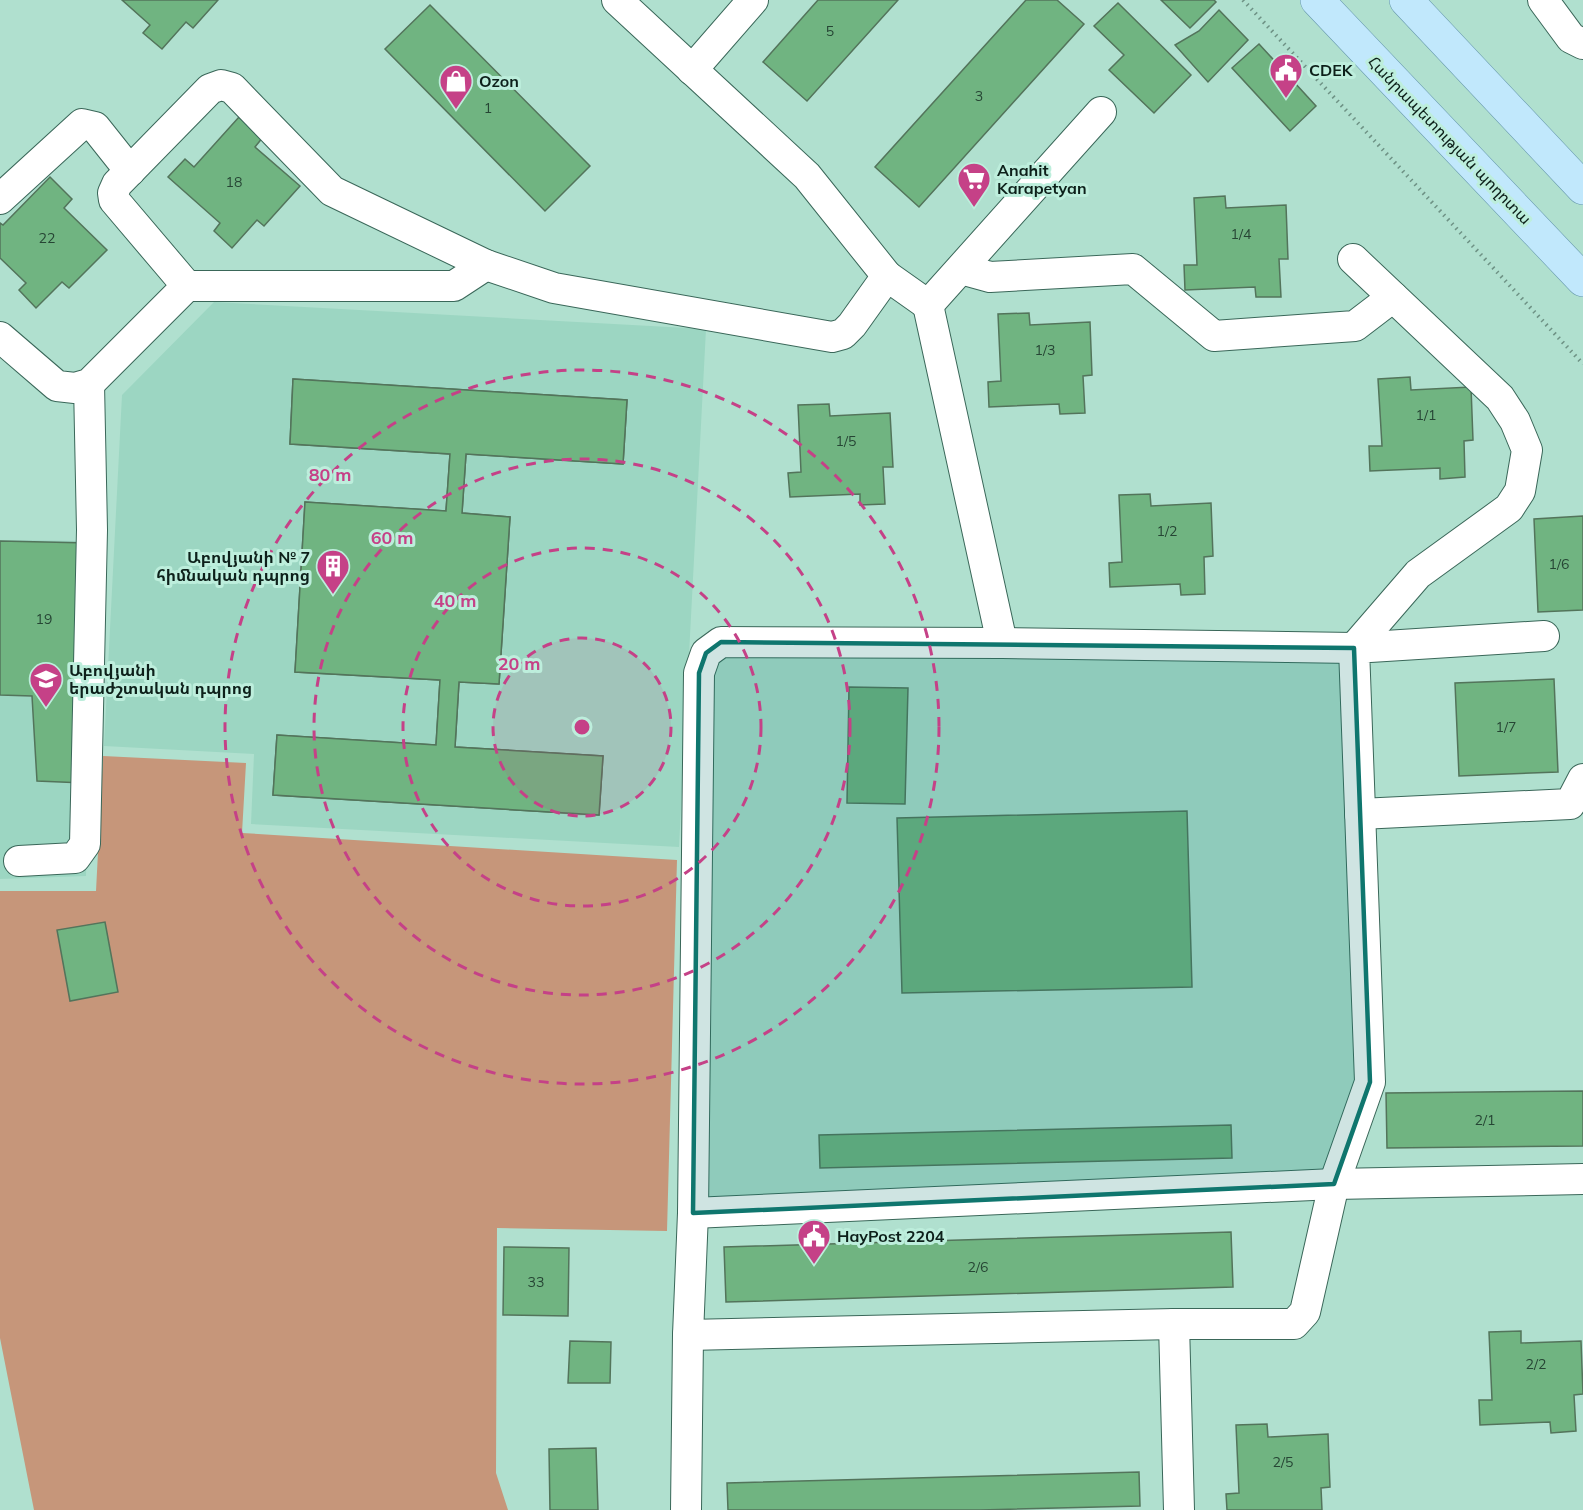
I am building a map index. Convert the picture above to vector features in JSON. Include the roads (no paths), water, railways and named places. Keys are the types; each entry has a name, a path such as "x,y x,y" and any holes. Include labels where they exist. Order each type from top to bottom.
{"main road":[{"name":"Հանրապետության պողոտա","path":"1317,0 1583,280"},
{"path":"1406,0 1583,188"}],"street":[{"path":"617,0 807,176 887,276 928,305 1002,643"},
{"path":"692,70 753,0"},
{"path":"1543,0 1571,38 1583,44"},
{"path":"187,286 114,200 113,193 117,184 210,89 221,85 232,87 332,191 486,265 554,288 832,337 843,334 852,325 887,276"},
{"path":"928,305 1101,112"},
{"path":"0,199 82,124 95,127 130,171"},
{"path":"688,1335 1174,1324 1294,1324 1305,1312 1334,1184 1370,1082 1354,648 1418,574 1509,508 1520,491 1527,450 1515,421 1500,398 1353,259"},
{"path":"0,337 57,386 75,388 89,384 187,286 454,286 486,265"},
{"path":"960,269 990,277 1133,269 1214,336 1355,326 1393,297"},
{"path":"19,861 75,858 81,853 85,844 92,530 89,384"},
{"path":"686,1510 688,1335 693,1213 699,673 705,653 721,642 1354,648 1544,636"},
{"path":"1360,814 1570,804 1583,779"},
{"path":"693,1213 1334,1184 1583,1179"},
{"path":"1174,1324 1179,1510"}],"place":[{"name":"CDEK","path":"1286,99"},
{"name":"Ozon","path":"456,110"},
{"name":"Anahit Karapetyan","path":"974,208"},
{"name":"Աբովյանի № 7 հիմնական դպրոց","path":"333,595"},
{"name":"Աբովյանի երաժշտական դպրոց","path":"46,708"},
{"name":"HayPost 2204","path":"814,1265"}]}
